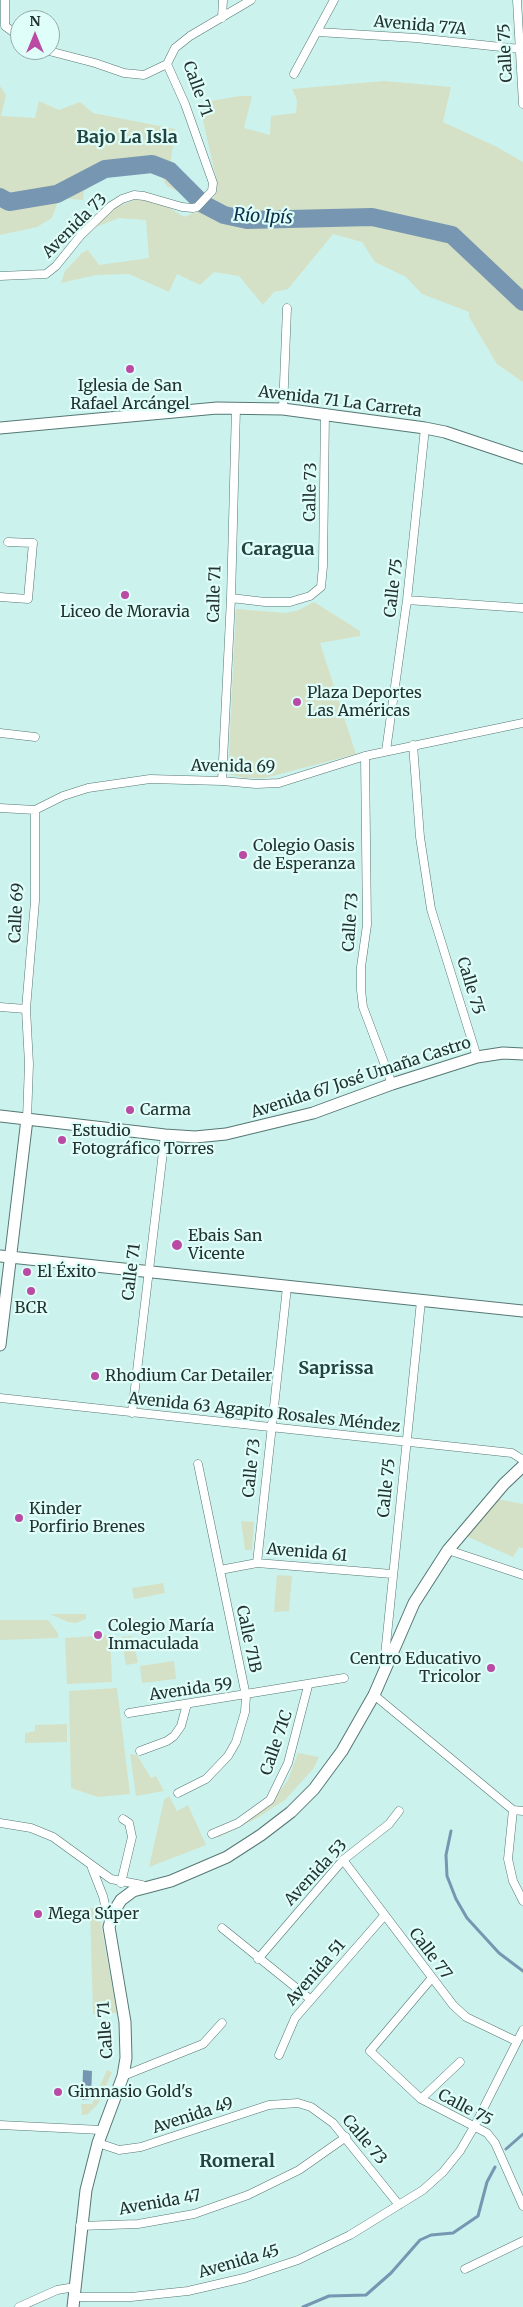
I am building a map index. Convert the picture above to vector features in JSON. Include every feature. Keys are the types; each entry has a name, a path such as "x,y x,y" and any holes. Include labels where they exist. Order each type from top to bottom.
{"street":[{"path":"5,0 5,26 10,30"},
{"path":"222,18 223,0"},
{"name":"Calle 71","path":"197,207 212,191 213,182 185,104 167,64 175,48 190,36 251,0"},
{"path":"294,74 334,0"},
{"name":"Calle 75","path":"517,0 523,104"},
{"name":"Avenida 77A","path":"318,32 416,38 520,49"},
{"path":"60,54 124,73 144,75 167,64"},
{"name":"Avenida 73","path":"0,276 46,274 56,266 81,235 112,206 134,195 157,199 182,207 197,207"},
{"path":"283,409 287,308"},
{"name":"Calle 71","path":"222,781 231,598 236,408"},
{"name":"Avenida 71 La Carreta","path":"0,428 236,408 283,409 445,432 523,458"},
{"name":"Calle 73","path":"231,598 265,602 290,602 310,596 321,587 323,566 325,414"},
{"name":"Calle 75","path":"386,751 407,600 425,428"},
{"path":"0,597 28,599 34,544 8,542"},
{"path":"407,600 523,608"},
{"name":"Avenida 69","path":"0,808 35,810 63,796 117,783 150,779 256,784 279,782 365,756 523,723"},
{"path":"0,733 35,737"},
{"name":"Calle 75","path":"413,745 420,837 431,909 477,1057"},
{"name":"Calle 73","path":"365,756 368,925 361,967 360,990 363,1007 392,1084"},
{"name":"Calle 69","path":"0,1345 5,1257 27,1119 29,1064 26,1009 35,901 35,810"},
{"path":"0,1007 26,1009"},
{"name":"Avenida 67 José Umaña Castro","path":"0,1116 195,1137 247,1131 313,1113 392,1084 477,1057 503,1053 523,1054"},
{"name":"Calle 71","path":"132,1413 165,1134"},
{"path":"5,1257 523,1311"},
{"name":"Calle 73","path":"256,1563 287,1287"},
{"name":"Calle 75","path":"383,1677 405,1442 421,1301"},
{"name":"Avenida 63 Agapito Rosales Méndez","path":"0,1398 512,1453 523,1460"},
{"name":"Calle 71B","path":"178,1793 206,1779 228,1756 242,1727 246,1696 198,1464"},
{"path":"110,1927 113,1913 121,1900 133,1891 171,1881 227,1857 261,1835 290,1812 314,1789 342,1751 374,1695 414,1603 448,1550 504,1484 523,1466"},
{"path":"448,1550 523,1575"},
{"name":"Avenida 61","path":"220,1570 256,1563 392,1574"},
{"name":"Avenida 59","path":"129,1713 308,1686 344,1678"},
{"name":"Calle 71C","path":"212,1834 238,1823 270,1800 288,1763 308,1686"},
{"path":"374,1695 513,1810 523,1810"},
{"path":"140,1751 167,1741 174,1736 180,1726 187,1704"},
{"path":"513,1810 508,1859 512,1881 523,1901"},
{"name":"Avenida 53","path":"258,1959 343,1860 389,1824 399,1811"},
{"path":"122,1883 132,1837 129,1823 123,1819"},
{"path":"0,1823 30,1828 53,1837 74,1850 92,1867 106,1876 122,1883 147,1886"},
{"name":"Calle 77","path":"343,1860 431,1979 466,2018 516,2041"},
{"name":"Calle 71","path":"74,2297 80,2226 101,2130 123,2076 127,2040 110,1927 103,1896 92,1867"},
{"name":"Avenida 51","path":"279,2055 295,2018 384,1916"},
{"path":"222,1928 258,1959 310,1999"},
{"name":"Calle 75","path":"431,1979 370,2051 420,2099 487,2133 495,2143 523,2206"},
{"path":"123,2076 203,2044 222,2023"},
{"name":"Avenida 45","path":"19,2307 57,2290 74,2297 131,2297 188,2291 244,2278 298,2260 342,2239 422,2190 443,2172 460,2151 474,2127 523,2030"},
{"path":"420,2099 460,2062"},
{"name":"Calle 73","path":"298,2103 323,2115 346,2137 399,2205"},
{"name":"Avenida 49","path":"98,2143 119,2150 141,2148 269,2105 298,2103"},
{"path":"0,2125 101,2130"},
{"name":"Avenida 47","path":"80,2226 138,2224 203,2211 248,2195 299,2170 346,2137"},
{"path":"465,2269 523,2241"}],"green space":[{"path":"384,81 451,87 443,122 497,147 523,162 523,382 497,364 469,317 469,312 422,294 406,277 375,262 362,242 333,234 288,289 274,292 263,305 239,276 214,272 200,285 177,274 169,292 129,274 96,275 61,283 65,271 82,253 88,250 99,265 149,258 146,220 119,218 96,227 112,209 137,199 161,203 184,217 203,209 215,195 216,178 199,103 240,96 252,96 244,128 270,135 271,116 296,113 297,100 292,89"},
{"path":"0,86 6,95 1,116 35,118 39,101 59,110 80,102 93,113 175,129 171,159 179,192 167,186 157,169 127,162 84,191 83,200 59,198 52,218 37,227 0,235"},
{"path":"314,602 360,631 360,636 320,643 356,754 265,778 245,778 228,774 236,609 285,613 299,610"},
{"path":"498,1499 523,1504 523,1548 519,1547 513,1557 466,1536"},
{"path":"241,1521 254,1522 252,1550 245,1550"},
{"path":"277,1575 292,1576 289,1611 274,1612"},
{"path":"163,1583 165,1593 134,1599 132,1588"},
{"path":"50,1614 86,1614 86,1619 76,1623 68,1622"},
{"path":"0,1620 48,1620 58,1633 58,1638 0,1640"},
{"path":"110,1635 112,1682 67,1684 65,1638"},
{"path":"132,1636 138,1663 126,1665 121,1637"},
{"path":"174,1661 176,1679 142,1683 140,1666"},
{"path":"117,1688 130,1794 98,1797 71,1788 69,1691"},
{"path":"67,1724 67,1742 25,1743 25,1733 35,1731 35,1725"},
{"path":"298,1753 319,1757 313,1769 285,1800 257,1818 219,1837 215,1837 241,1824 271,1803 288,1780"},
{"path":"130,1754 137,1755 151,1778 156,1776 164,1791 136,1796"},
{"path":"169,1796 177,1811 188,1805 206,1845 149,1867 164,1800"},
{"path":"90,1908 98,1908 117,2013 93,2014"},
{"path":"107,2070 112,2072 98,2104 88,2114 82,2115 81,2104 92,2104"}],"water":[{"path":"83,2070 92,2071 91,2099 82,2100"}],"waterway":[{"name":"Río Ipís","path":"0,197 9,202 57,194 105,169 152,164 170,171 203,204 224,215 247,220 372,217 452,235 523,302"},
{"path":"451,1831 446,1855 447,1876 456,1899 467,1918 499,1953 523,1971"},
{"path":"506,2149 523,2134"},
{"path":"303,2307 329,2296 366,2295 391,2273 420,2240 431,2235 453,2233 478,2216 487,2182 495,2167"}],"place":[{"name":"Iglesia de San Rafael Arcángel","path":"130,369"},
{"name":"Liceo de Moravia","path":"125,595"},
{"name":"Plaza Deportes Las Américas","path":"297,702"},
{"name":"Colegio Oasis de Esperanza","path":"243,855"},
{"name":"Carma","path":"130,1110"},
{"name":"Estudio Fotográfico Torres","path":"62,1140"},
{"name":"Ebais San Vicente","path":"177,1245"},
{"name":"El Éxito","path":"27,1272"},
{"name":"BCR","path":"31,1291"},
{"name":"Rhodium Car Detailer","path":"95,1376"},
{"name":"Kinder Porfirio Brenes","path":"19,1518"},
{"name":"Colegio María Inmaculada","path":"98,1635"},
{"name":"Centro Educativo Tricolor","path":"491,1668"},
{"name":"Mega Súper","path":"38,1914"},
{"name":"Gimnasio Gold's","path":"58,2092"}],"district":[{"name":"Bajo La Isla","path":"127,138"},
{"name":"Caragua","path":"278,550"},
{"name":"Saprissa","path":"336,1369"},
{"name":"Romeral","path":"237,2162"}]}
